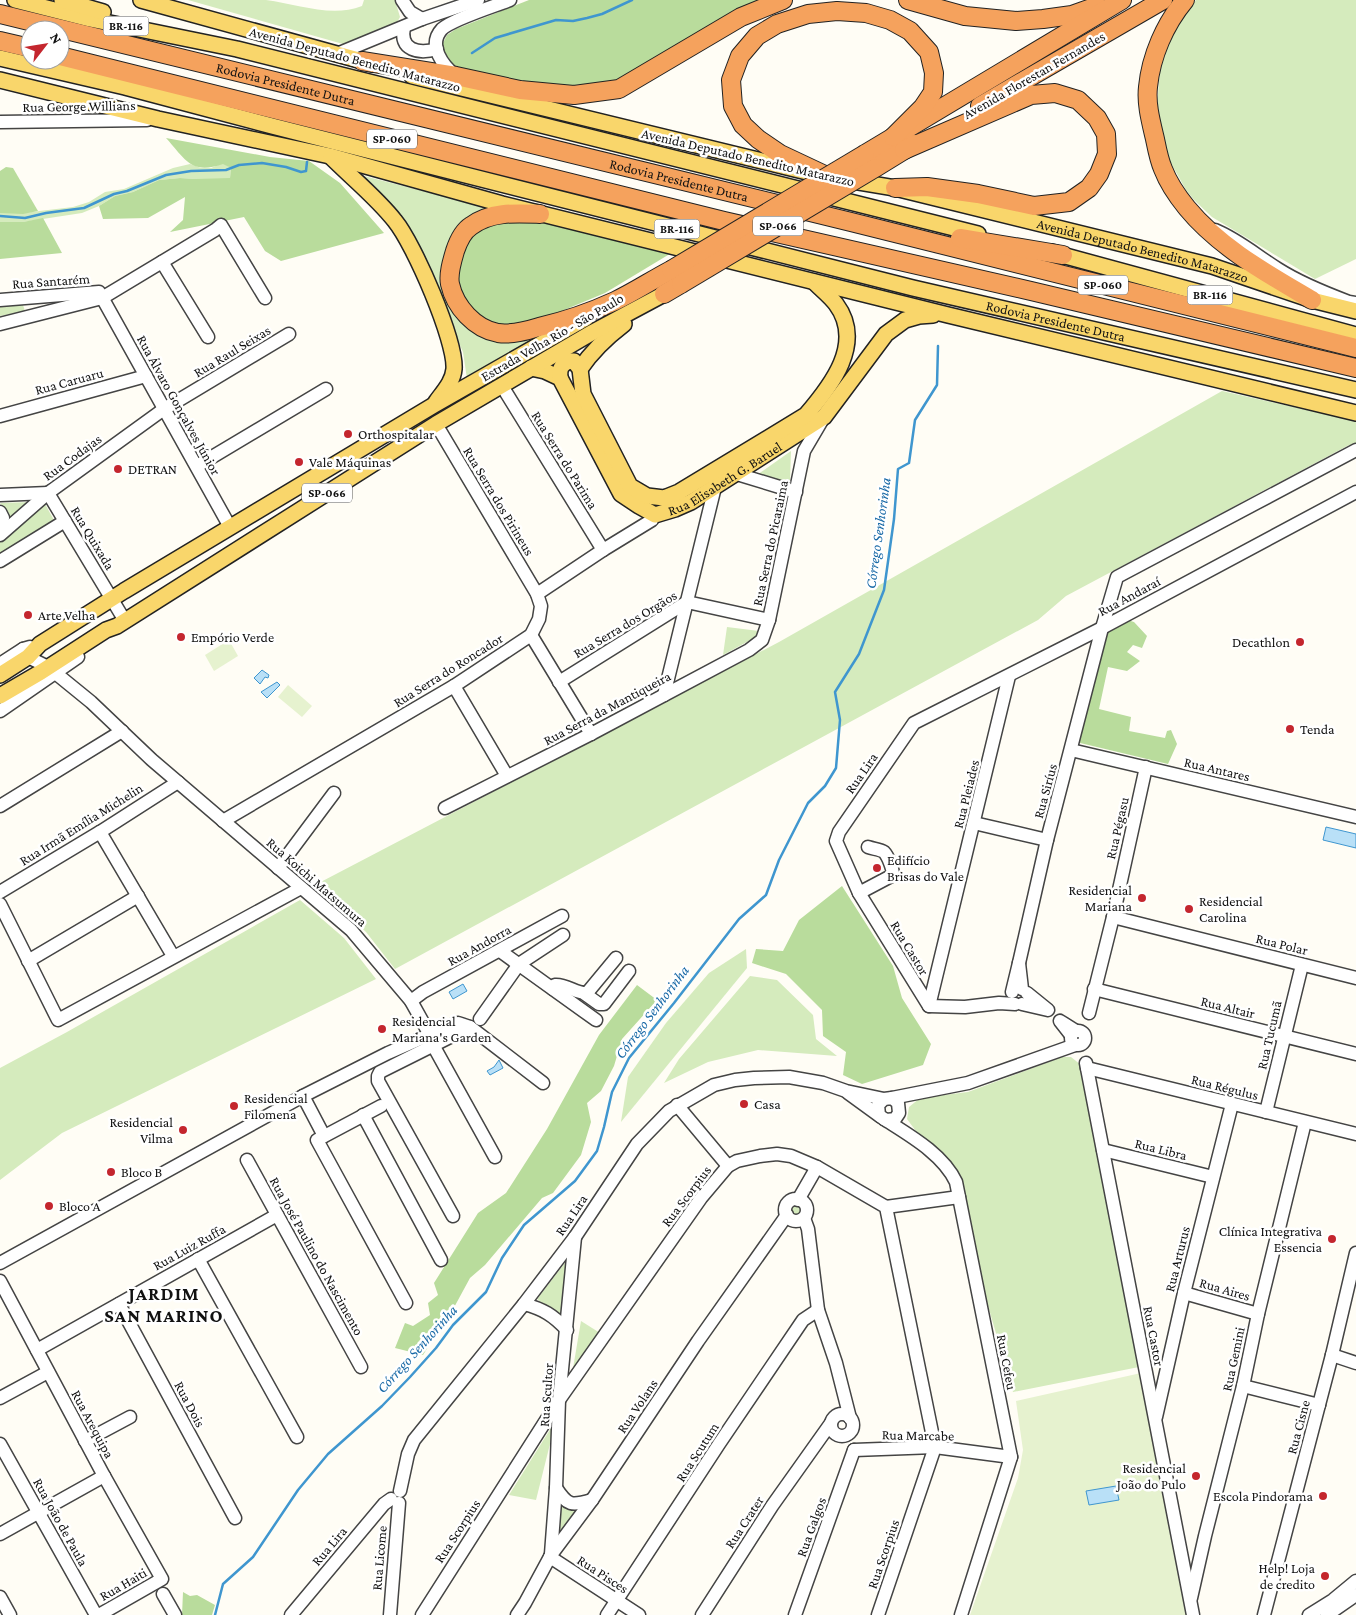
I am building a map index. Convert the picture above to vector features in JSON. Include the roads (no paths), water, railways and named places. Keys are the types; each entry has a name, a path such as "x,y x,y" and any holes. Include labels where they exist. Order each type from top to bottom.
{"highway":[{"path":"362,60 456,76 520,90 574,96 619,89 741,17 783,0"},
{"path":"908,0 965,16 1016,21 1072,15 1109,0"},
{"name":"Avenida Florestan Fernandes","path":"899,143 1122,0"},
{"name":"Avenida Florestan Fernandes","path":"899,143 1163,0"},
{"path":"1185,0 1171,20 1153,60 1148,88 1150,118 1163,169 1187,208 1229,248 1254,266 1312,300"},
{"path":"831,178 780,154 758,139 743,125 733,106 731,80 740,56 757,36 777,24 808,14 837,11 866,13 890,20 910,31 929,52 934,73 933,92 899,143"},
{"name":"Rodovia Presidente Dutra","path":"0,14 851,222 1356,348"},
{"path":"0,41 20,46"},
{"name":"Rodovia Presidente Dutra","path":"70,58 724,221 1031,290 1356,368"},
{"path":"895,188 927,188 978,194 1034,206 1069,202 1089,188 1099,174 1107,154 1106,134 1096,118 1078,100 1055,93 1031,95 899,143"},
{"name":"SP-066","path":"664,294 676,277 899,143"},
{"path":"540,214 498,215 485,218 466,229 460,238 452,260 450,283 458,302 471,320 488,330 510,334 551,324 615,301"},
{"path":"851,222 1063,256"},
{"name":"Estrada Velha Rio - São Paulo","path":"615,301 676,277"}],"main road":[{"name":"Rodovia Presidente Dutra","path":"15,0 237,49 1063,256 1356,335"},
{"path":"62,0 237,49"},
{"name":"Avenida Deputado Benedito Matarazzo","path":"141,0 362,60 416,77 831,178 895,188 1212,266 1312,300 1356,311"},
{"name":"Rodovia Presidente Dutra","path":"0,58 20,62"},
{"path":"0,63 20,65"},
{"name":"Rodovia Presidente Dutra","path":"53,70 913,288 1356,390"},
{"path":"0,80 158,120 330,156 540,214 1356,413"},
{"path":"330,156 384,208 406,236 417,257 448,336 454,362 451,379 434,406"},
{"name":"Rua Elisabeth G. Baruel","path":"580,369 582,394 630,486 647,496 664,498 680,492 806,415 841,366 848,347 847,326 837,305 813,281"},
{"path":"531,368 545,371 560,378 560,369 565,363 574,362 580,369 586,359 608,336 664,294"},
{"name":"Estrada Velha Rio - São Paulo","path":"531,368 664,294"},
{"name":"Estrada Velha Rio - São Paulo","path":"434,406 615,301"},
{"name":"Rua Elisabeth G. Baruel","path":"560,378 621,494 655,515 691,502 824,417 886,334 904,320 920,316 948,315"},
{"name":"SP-066","path":"0,696 54,672 106,630 121,623 436,424 531,368"},
{"name":"SP-066","path":"0,675 26,653 112,598 434,406"}],"street":[{"path":"337,54 422,19 478,0"},
{"path":"456,76 443,63 437,49 437,36 449,24 510,0"},
{"path":"403,1 410,12 422,19"},
{"path":"404,27 402,34 404,40 411,48 421,52 437,49"},
{"name":"Rua George Willians","path":"0,122 158,120"},
{"path":"0,324 102,298 221,225 265,298"},
{"path":"1207,227 1245,245 1278,270 1310,286 1356,303"},
{"path":"162,262 208,337"},
{"name":"Rua Santarém","path":"0,300 98,292 102,298"},
{"name":"Rua Álvaro Gonçalves Júnior","path":"102,298 230,527"},
{"name":"Rua Raul Seixas","path":"164,409 289,334"},
{"name":"Rua Caruaru","path":"0,416 146,376"},
{"name":"Rua Serra do Parima","path":"502,386 603,550"},
{"path":"197,466 326,389"},
{"name":"Rua Codajas","path":"0,535 48,493 164,409"},
{"name":"Rua Serra do Picaraima","path":"769,620 804,451 824,417"},
{"name":"Rua Serra dos Pirineus","path":"436,424 537,594"},
{"name":"Rua Siríus","path":"1018,996 1019,963 1047,840 1117,577 1356,450"},
{"path":"737,474 796,492"},
{"path":"664,695 715,487"},
{"name":"Rua Andaraí","path":"914,723 1102,628 1356,492"},
{"path":"0,495 48,493"},
{"name":"Rua Quixada","path":"48,493 112,598 121,623"},
{"path":"0,512 3,518 0,530"},
{"path":"591,734 531,635 539,619 541,606 537,594 652,520"},
{"path":"0,561 65,521"},
{"name":"Rua Serra dos Orgãos","path":"559,682 687,602 769,620"},
{"name":"Rua Serra da Mantiqueira","path":"445,808 591,734 749,650 762,640 769,620"},
{"name":"Rua Serra do Roncador","path":"223,821 454,686 531,635"},
{"path":"0,664 26,653"},
{"name":"Rua Koichi Matsumura","path":"26,653 54,672 91,702 152,760 351,930 410,1001 496,1157"},
{"path":"0,711 54,672"},
{"name":"Rua Pleiades","path":"929,1006 1009,676"},
{"path":"454,686 507,776"},
{"name":"Rua Lira","path":"836,841 839,832 914,723"},
{"path":"0,806 122,731"},
{"name":"Rua Antares","path":"1071,750 1356,818"},
{"name":"Rua Pégasu","path":"1077,1038 1089,1013 1113,917 1146,767"},
{"name":"Rua Irmã Emília Michelin","path":"0,892 100,832 178,782"},
{"path":"278,868 334,793"},
{"path":"974,823 1047,840"},
{"path":"100,832 173,956"},
{"name":"Rua Castor","path":"836,841 860,892 929,1006"},
{"path":"860,892 893,875 885,853 868,848"},
{"path":"0,904 58,1020 301,888"},
{"path":"28,961 138,896"},
{"name":"Rua Andorra","path":"410,1001 423,992 562,916"},
{"name":"Rua Polar","path":"1113,917 1356,978"},
{"path":"475,1023 519,964 563,935"},
{"path":"500,950 596,1020"},
{"path":"585,994 616,958"},
{"name":"Rua Tucumã","path":"1266,1112 1302,965"},
{"path":"553,989 555,985 561,985 585,994 599,1004 604,1004 629,971"},
{"name":"Rua Altair","path":"1094,989 1356,1054"},
{"path":"893,1105 891,1120 882,1118 877,1108 880,1102 893,1105 922,1092 968,1083 1058,1050 1077,1038 1048,1010 1018,996 999,1003 965,1007 929,1006"},
{"path":"453,1216 378,1081 380,1072 454,1024 475,1023 543,1083"},
{"name":"Rua Castor","path":"1077,1038 1086,1065 1103,1150 1191,1609"},
{"path":"0,1263 303,1096 388,1053 431,1040"},
{"name":"Rua Régulus","path":"1086,1065 1232,1104 1356,1134"},
{"name":"Rua Lira","path":"291,1615 384,1504 397,1498 408,1454 414,1440 524,1304 575,1237 637,1144 654,1125 677,1105 714,1085 735,1080 789,1077 823,1083 846,1091"},
{"path":"846,1091 893,1105"},
{"name":"Rua Cefeu","path":"846,1091 943,1161 951,1171 956,1182 1010,1457 961,1615"},
{"path":"303,1096 324,1136"},
{"name":"Rua Arturus","path":"1155,1423 1184,1293 1232,1104"},
{"path":"677,1105 728,1166"},
{"name":"Rua Cefeu","path":"893,1105 905,1132"},
{"path":"381,1106 317,1140 406,1303"},
{"path":"363,1115 441,1260"},
{"name":"Rua Gemini","path":"1191,1609 1205,1536 1306,1122"},
{"name":"Rua Libra","path":"1103,1150 1213,1177"},
{"name":"Rua Scorpius","path":"422,1615 559,1400 701,1198 728,1166 737,1160 777,1154 790,1156 817,1167 886,1207"},
{"name":"Rua José Paulino do Nascimento","path":"247,1160 361,1367"},
{"path":"798,1200 817,1167"},
{"path":"935,1447 886,1207 959,1197"},
{"path":"804,1218 794,1221 787,1215 787,1206 792,1201 798,1200 806,1206 807,1212 804,1218 808,1229 818,1310 836,1363 840,1426 854,1450"},
{"name":"Rua Luiz Ruffa","path":"37,1350 277,1215"},
{"name":"Rua Volans","path":"516,1615 550,1556 592,1500 698,1341 787,1215"},
{"name":"Rua Scultor","path":"550,1556 556,1488 559,1400 575,1237"},
{"name":"Rua Cisne","path":"1266,1613 1356,1253"},
{"path":"198,1259 297,1437"},
{"name":"Rua Arequipa","path":"0,1281 104,1476 162,1579"},
{"name":"Rua Aires","path":"1184,1293 1258,1314"},
{"name":"Rua Dois","path":"119,1304 235,1518"},
{"path":"524,1304 542,1309 558,1320 567,1330"},
{"name":"Rua Scutum","path":"607,1615 803,1320 818,1310"},
{"path":"1332,1355 1356,1363"},
{"path":"0,1398 48,1372"},
{"path":"1243,1386 1319,1405"},
{"path":"85,1441 130,1417"},
{"name":"Rua Crater","path":"702,1615 772,1506 815,1447 840,1426"},
{"name":"Rua João de Paula","path":"0,1444 97,1615"},
{"name":"Rua Scorpius","path":"878,1615 935,1447"},
{"name":"Rua Marcabe","path":"854,1450 935,1447 1010,1457"},
{"name":"Rua Galgos","path":"795,1615 854,1450"},
{"path":"0,1534 104,1476"},
{"path":"556,1488 565,1501 576,1504 592,1500"},
{"name":"Rua Licome","path":"390,1615 397,1498"},
{"path":"1178,1546 1192,1547 1198,1544 1205,1536"},
{"name":"Rua Pisces","path":"550,1556 639,1615"},
{"name":"Rua Haiti","path":"97,1615 162,1579"},
{"path":"1309,1615 1333,1600 1356,1581"},
{"path":"164,1594 175,1615"},
{"path":"1327,1615 1356,1595"},
{"path":"0,1597 10,1615"}],"water":[{"path":"262,670 269,675 260,684 254,678"},
{"path":"277,682 280,685 267,698 261,692"},
{"path":"1326,827 1356,834 1356,848 1323,840"},
{"path":"463,984 467,991 453,999 449,992"},
{"path":"499,1060 503,1068 490,1075 487,1071 494,1067"},
{"path":"1116,1486 1119,1500 1089,1505 1086,1491"}],"waterway":[{"path":"472,53 495,38 556,20 573,21 602,14 632,0"},
{"path":"0,216 25,218 84,208 114,194 127,191 166,175 191,171 226,170 239,165 262,163 301,172 306,171 307,162"},
{"name":"Córrego Senhorinha","path":"215,1615 223,1584 253,1557 298,1490 328,1454 382,1406 410,1377 436,1348 453,1325 486,1292 502,1258 524,1225 575,1181 597,1151 612,1092 629,1058 739,919 766,895 779,860 808,803 825,786 836,768 840,720 835,692 859,654 884,590 894,519 898,469 909,463 915,420 937,385 938,346"}],"place":[{"name":"Orthospitalar","path":"348,434"},
{"name":"Vale Máquinas","path":"299,462"},
{"name":"DETRAN","path":"118,469"},
{"name":"Arte Velha","path":"28,615"},
{"name":"Empório Verde","path":"181,637"},
{"name":"Decathlon","path":"1300,642"},
{"name":"Tenda","path":"1290,729"},
{"name":"Edifício Brisas do Vale","path":"877,868"},
{"name":"Residencial Mariana","path":"1142,898"},
{"name":"Residencial Carolina","path":"1189,909"},
{"name":"Residencial Mariana's Garden","path":"382,1029"},
{"name":"Casa","path":"744,1104"},
{"name":"Residencial Filomena","path":"234,1106"},
{"name":"Residencial Vilma","path":"183,1130"},
{"name":"Bloco B","path":"111,1172"},
{"name":"Bloco A","path":"49,1206"},
{"name":"Clínica Integrativa Essencia","path":"1332,1239"},
{"name":"Residencial João do Pulo","path":"1196,1476"},
{"name":"Escola Pindorama","path":"1323,1496"},
{"name":"Help! Loja de credito","path":"1325,1576"}],"district":[{"name":"JARDIM SAN MARINO","path":"164,1304"}]}
